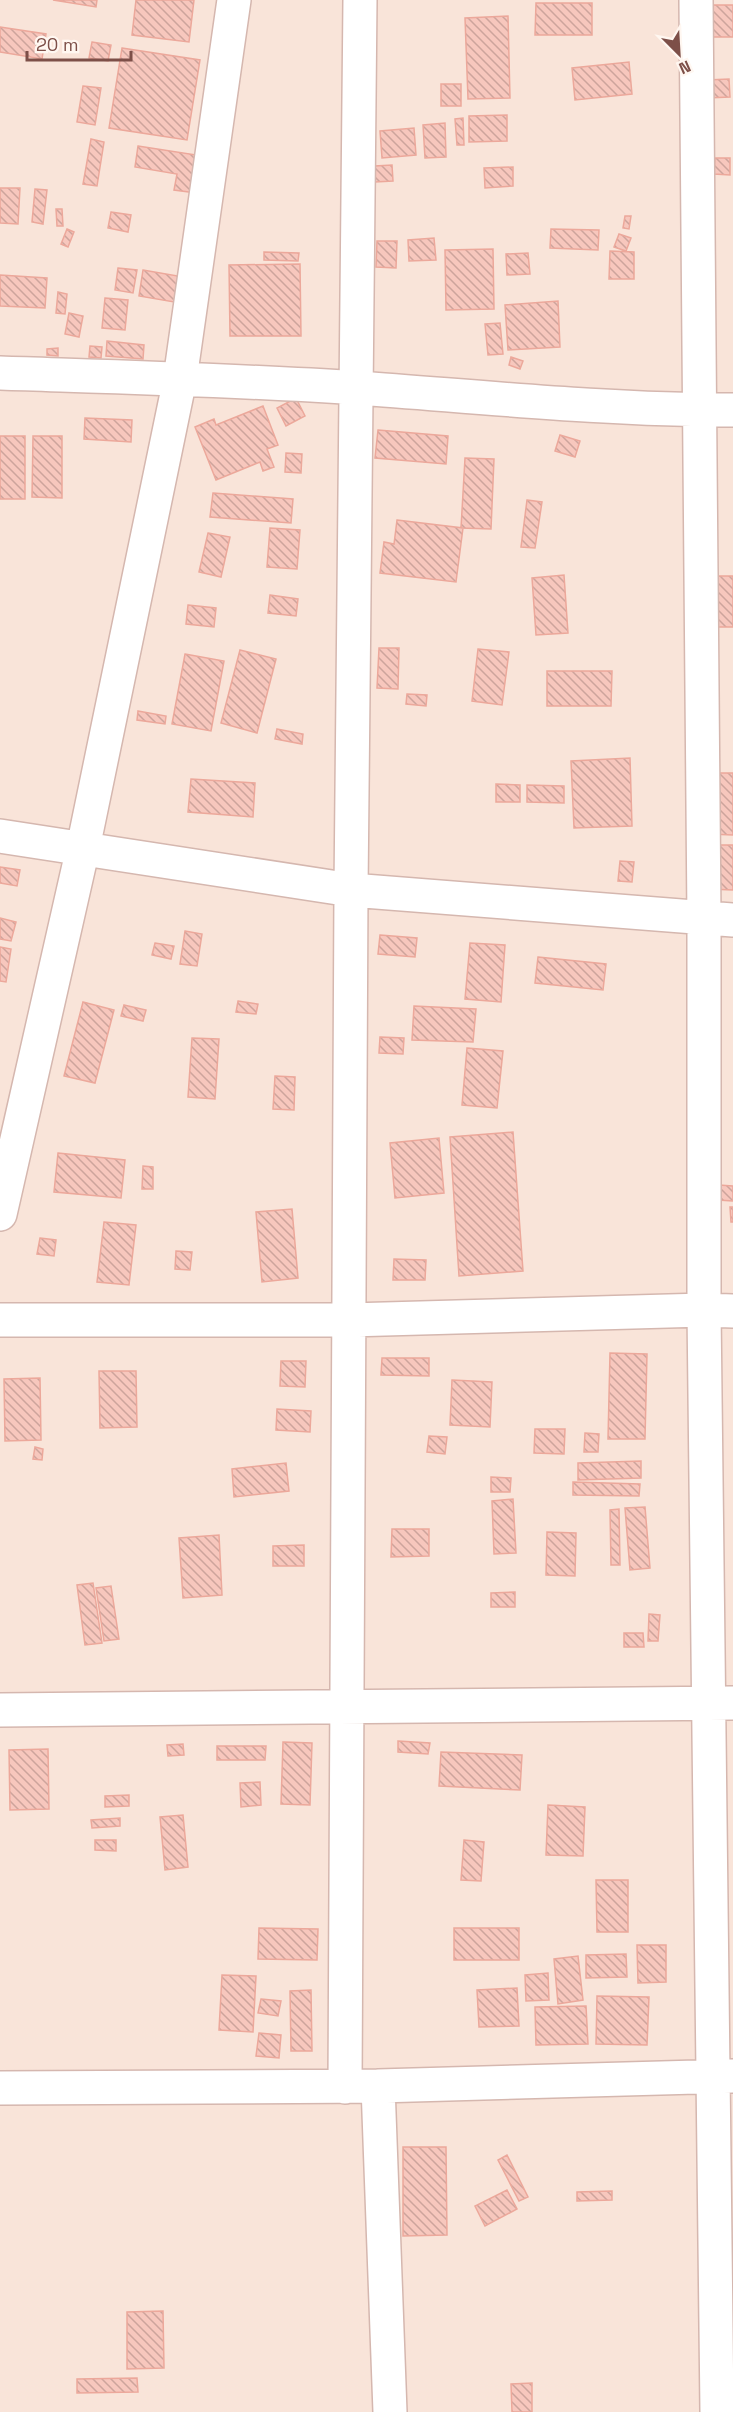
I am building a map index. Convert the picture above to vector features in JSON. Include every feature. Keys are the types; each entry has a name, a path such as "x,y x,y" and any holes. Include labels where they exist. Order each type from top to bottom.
{"street":[{"path":"0,1214 83,848 180,379 234,0"},
{"path":"345,2087 351,890 360,0"},
{"path":"696,0 700,410 719,920 718,1311 723,2076 717,2412"},
{"path":"0,373 180,379 356,388 585,405 733,410"},
{"path":"0,836 351,890 719,920"},
{"path":"0,1320 349,1320 718,1311"},
{"path":"0,1710 721,1703"},
{"path":"0,2088 345,2087 723,2076"},
{"path":"378,2086 390,2412"}],"shaded area":[{"path":"0,0 733,0 733,2412 0,2412"}],"building":[{"path":"53,0 97,0 96,7"},
{"path":"136,0 194,0 189,42 132,35"},
{"path":"536,3 592,3 592,35 535,35"},
{"path":"706,5 733,5 733,37 706,37"},
{"path":"508,16 510,98 468,99 465,18"},
{"path":"0,27 46,34 42,59 0,52"},
{"path":"92,42 111,45 108,61 89,58"},
{"path":"122,48 200,60 187,140 109,128"},
{"path":"629,62 632,94 575,100 572,68"},
{"path":"729,79 730,97 707,98 707,80"},
{"path":"441,84 461,84 461,106 441,106"},
{"path":"83,86 101,88 95,125 77,122"},
{"path":"507,115 507,141 469,142 469,116"},
{"path":"463,118 464,145 457,145 455,119"},
{"path":"445,123 446,157 425,158 423,125"},
{"path":"414,128 416,155 382,158 380,131"},
{"path":"91,139 104,142 97,186 83,184"},
{"path":"138,146 203,156 196,193 174,190 177,174 135,167"},
{"path":"715,158 730,158 730,175 714,174"},
{"path":"392,165 393,181 375,182 375,166"},
{"path":"513,167 513,186 485,188 484,168"},
{"path":"0,188 20,188 18,224 0,223"},
{"path":"35,189 47,190 43,224 32,222"},
{"path":"56,209 62,209 63,226 57,226"},
{"path":"111,212 131,215 128,232 108,228"},
{"path":"625,216 631,216 629,229 623,228"},
{"path":"67,229 74,232 68,247 61,244"},
{"path":"551,229 599,230 598,250 550,248"},
{"path":"619,234 631,238 626,251 614,247"},
{"path":"434,238 436,260 409,261 408,240"},
{"path":"377,241 397,241 396,268 376,267"},
{"path":"493,249 494,309 446,310 445,250"},
{"path":"610,251 634,252 634,279 609,279"},
{"path":"264,252 299,253 298,261 264,260"},
{"path":"528,253 530,274 507,275 506,254"},
{"path":"300,264 301,336 230,336 229,265"},
{"path":"118,268 137,270 133,293 115,290"},
{"path":"143,270 178,276 174,302 139,296"},
{"path":"0,275 47,278 45,308 0,306"},
{"path":"58,292 67,294 65,314 56,313"},
{"path":"105,298 128,300 125,330 102,328"},
{"path":"558,301 560,347 508,350 505,305"},
{"path":"69,313 83,316 79,337 65,334"},
{"path":"500,323 503,354 488,355 485,324"},
{"path":"107,341 144,345 143,359 106,356"},
{"path":"90,346 102,347 101,358 89,357"},
{"path":"58,348 58,356 47,355 47,349"},
{"path":"511,357 523,361 520,369 509,365"},
{"path":"296,398 305,416 286,426 277,408"},
{"path":"263,406 278,445 267,449 274,467 263,471 260,462 216,480 195,427 214,419 216,425"},
{"path":"85,418 132,420 131,442 84,439"},
{"path":"378,430 448,436 446,464 375,458"},
{"path":"560,435 580,441 575,457 555,451"},
{"path":"0,436 25,436 25,499 0,499"},
{"path":"33,436 62,436 62,498 32,497"},
{"path":"286,453 302,454 301,473 285,472"},
{"path":"465,458 494,459 491,529 461,528"},
{"path":"213,493 293,499 291,523 210,517"},
{"path":"527,500 542,502 535,548 521,547"},
{"path":"397,520 463,528 456,582 380,573 384,542 394,544"},
{"path":"270,528 300,530 297,569 267,567"},
{"path":"208,533 230,537 221,577 199,572"},
{"path":"564,575 568,633 536,635 532,578"},
{"path":"713,576 733,576 733,627 713,627"},
{"path":"270,595 298,599 296,616 268,613"},
{"path":"188,605 216,608 214,627 186,624"},
{"path":"379,648 399,648 398,689 377,688"},
{"path":"478,649 509,652 502,705 472,701"},
{"path":"240,650 276,659 257,733 221,723"},
{"path":"185,654 224,661 211,731 172,724"},
{"path":"547,671 612,671 611,706 547,706"},
{"path":"407,694 427,695 426,706 406,704"},
{"path":"138,711 166,716 165,724 137,720"},
{"path":"277,729 303,734 302,744 275,739"},
{"path":"630,758 632,826 574,828 571,761"},
{"path":"712,773 733,773 733,835 710,834"},
{"path":"191,779 255,783 253,817 188,812"},
{"path":"496,784 520,785 520,802 496,802"},
{"path":"527,785 564,786 564,803 527,802"},
{"path":"711,845 733,845 733,890 710,889"},
{"path":"620,861 634,862 632,882 618,881"},
{"path":"0,867 20,870 17,886 0,883"},
{"path":"0,918 16,922 11,941 0,939"},
{"path":"185,931 202,934 197,966 180,964"},
{"path":"380,935 417,938 415,957 378,954"},
{"path":"155,943 174,946 171,959 152,955"},
{"path":"470,943 505,945 501,1002 465,999"},
{"path":"0,947 11,949 6,982 0,981"},
{"path":"538,957 606,964 603,990 535,983"},
{"path":"238,1001 258,1004 256,1014 236,1012"},
{"path":"83,1002 114,1010 95,1083 64,1076"},
{"path":"124,1005 146,1010 143,1021 121,1016"},
{"path":"414,1006 476,1009 473,1042 412,1040"},
{"path":"380,1037 404,1038 403,1054 379,1053"},
{"path":"192,1038 219,1039 215,1099 188,1097"},
{"path":"467,1048 503,1051 497,1108 462,1105"},
{"path":"275,1076 295,1077 294,1110 273,1109"},
{"path":"513,1132 523,1271 459,1276 450,1137"},
{"path":"439,1138 444,1193 395,1198 390,1143"},
{"path":"58,1153 125,1160 121,1198 54,1192"},
{"path":"143,1166 153,1167 153,1189 142,1189"},
{"path":"719,1185 733,1186 733,1201 718,1200"},
{"path":"730,1207 733,1207 733,1222 731,1222"},
{"path":"292,1209 298,1278 262,1282 256,1212"},
{"path":"104,1222 136,1225 129,1285 97,1282"},
{"path":"40,1238 56,1240 54,1256 37,1254"},
{"path":"176,1251 192,1252 190,1270 175,1269"},
{"path":"394,1259 426,1260 425,1280 393,1280"},
{"path":"610,1353 647,1354 645,1439 608,1439"},
{"path":"382,1358 429,1358 429,1376 381,1375"},
{"path":"281,1361 306,1361 305,1387 280,1386"},
{"path":"99,1371 136,1371 137,1427 100,1428"},
{"path":"40,1378 41,1440 5,1441 4,1379"},
{"path":"452,1380 492,1382 490,1427 450,1425"},
{"path":"277,1409 311,1411 310,1432 276,1430"},
{"path":"535,1429 565,1429 564,1454 534,1453"},
{"path":"585,1433 599,1434 598,1452 584,1452"},
{"path":"429,1436 447,1437 445,1454 427,1452"},
{"path":"35,1447 43,1449 42,1460 33,1459"},
{"path":"641,1461 641,1478 578,1480 578,1463"},
{"path":"286,1463 289,1491 234,1497 232,1469"},
{"path":"491,1477 511,1478 510,1492 491,1492"},
{"path":"573,1482 640,1484 639,1496 573,1495"},
{"path":"513,1499 516,1553 494,1554 492,1501"},
{"path":"645,1507 650,1568 630,1570 625,1508"},
{"path":"619,1509 620,1565 611,1565 610,1510"},
{"path":"392,1529 429,1529 429,1556 391,1557"},
{"path":"547,1532 576,1533 575,1576 546,1575"},
{"path":"219,1535 222,1595 183,1598 179,1538"},
{"path":"304,1545 304,1566 273,1566 273,1546"},
{"path":"93,1583 102,1643 85,1645 77,1585"},
{"path":"111,1586 119,1639 104,1641 96,1588"},
{"path":"515,1592 515,1607 491,1607 491,1593"},
{"path":"649,1614 660,1615 658,1641 648,1641"},
{"path":"624,1633 643,1633 644,1647 624,1647"},
{"path":"398,1741 430,1743 428,1754 398,1752"},
{"path":"283,1742 312,1743 310,1805 281,1804"},
{"path":"183,1744 184,1755 168,1756 167,1745"},
{"path":"217,1746 266,1746 265,1760 217,1760"},
{"path":"48,1749 49,1809 10,1810 9,1750"},
{"path":"441,1752 522,1755 520,1790 439,1786"},
{"path":"260,1782 261,1805 241,1807 240,1783"},
{"path":"129,1795 129,1806 105,1807 105,1796"},
{"path":"548,1805 585,1807 583,1856 546,1855"},
{"path":"183,1815 188,1867 165,1870 160,1817"},
{"path":"120,1818 120,1826 92,1828 91,1820"},
{"path":"95,1840 116,1840 116,1851 95,1850"},
{"path":"464,1840 484,1842 481,1881 461,1880"},
{"path":"596,1880 628,1880 628,1932 597,1932"},
{"path":"259,1928 318,1929 317,1960 258,1959"},
{"path":"454,1928 519,1928 519,1960 454,1960"},
{"path":"637,1945 666,1945 666,1982 638,1983"},
{"path":"626,1954 627,1977 586,1978 586,1955"},
{"path":"578,1956 583,2000 558,2004 554,1959"},
{"path":"548,1973 549,2000 526,2001 525,1975"},
{"path":"222,1975 256,1976 253,2032 219,2030"},
{"path":"517,1988 519,2026 479,2027 477,1990"},
{"path":"311,1990 312,2051 291,2051 290,1991"},
{"path":"597,1996 649,1997 647,2045 596,2044"},
{"path":"261,1999 281,2001 278,2016 258,2013"},
{"path":"586,2006 588,2044 536,2045 535,2007"},
{"path":"259,2033 281,2035 279,2058 256,2056"},
{"path":"403,2147 446,2147 447,2235 403,2236"},
{"path":"507,2155 528,2197 519,2201 498,2160"},
{"path":"507,2190 517,2209 485,2226 475,2206"},
{"path":"612,2191 612,2200 577,2201 577,2192"},
{"path":"163,2311 164,2368 127,2369 127,2312"},
{"path":"137,2378 138,2392 77,2393 77,2379"},
{"path":"532,2383 532,2412 512,2412 511,2384"}]}
